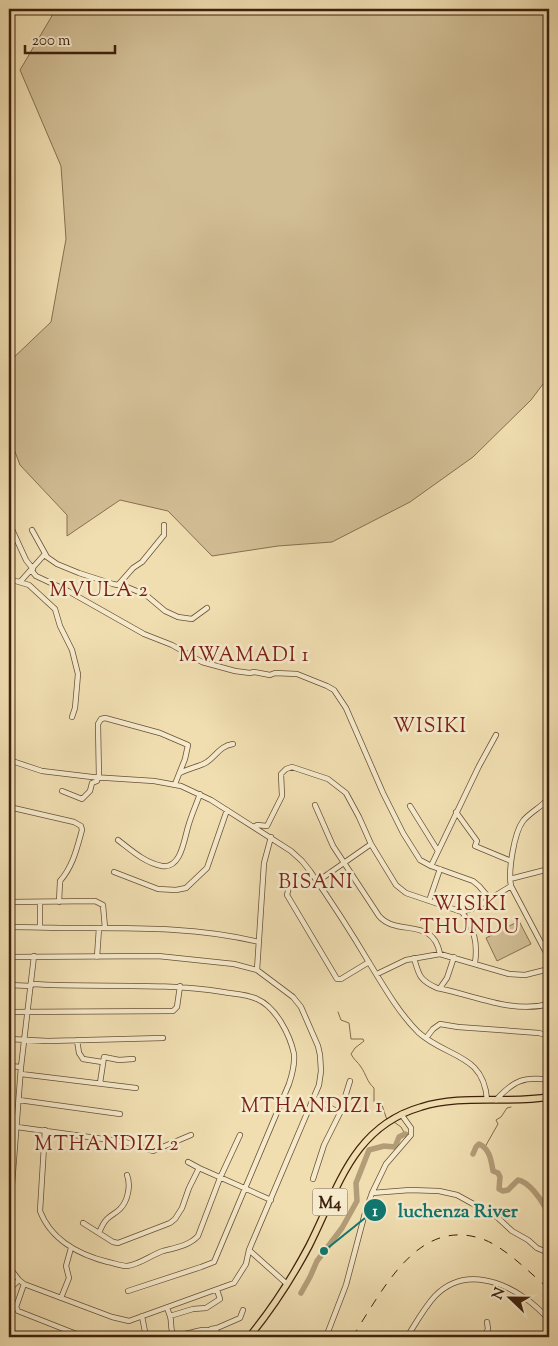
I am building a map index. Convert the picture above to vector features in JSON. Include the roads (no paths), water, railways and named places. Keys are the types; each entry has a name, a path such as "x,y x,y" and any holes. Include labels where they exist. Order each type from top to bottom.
{"main road":[{"name":"M4","path":"249,1337 287,1284 309,1246 350,1160 376,1131 401,1114 422,1106 444,1102 546,1097"}],"street":[{"path":"9,523 26,560 36,576 68,591 144,634 202,662 250,673 270,675 275,673 297,674 334,690 346,708 383,793 403,833 420,860 472,881 490,899"},
{"path":"118,585 133,568 146,558 164,535 164,525"},
{"path":"32,530 47,556 61,566 118,585 128,586 146,595 163,610 178,617 192,619 206,608"},
{"path":"20,582 42,556 47,556"},
{"path":"9,579 32,588 54,608 60,626 72,650 78,676 74,700 75,708 72,717"},
{"path":"62,791 82,800 90,791 92,784 97,781 98,724 104,718 160,733 186,744 188,746 174,784"},
{"path":"431,866 456,812 496,735"},
{"path":"179,773 189,767 206,762 219,749 233,744"},
{"path":"9,760 42,771 174,784 200,794 296,855 318,881 376,974 411,1024 426,1038 479,1071 486,1087 488,1100"},
{"path":"254,827 257,825 267,826 282,796 281,774 286,769 292,767 328,779 340,787 353,805 371,844 399,888 406,893 462,912 477,907 511,886"},
{"path":"118,840 144,859 163,866 170,864 182,850 200,794"},
{"path":"549,798 524,820 520,826 511,861 510,879 511,886 549,958"},
{"path":"315,805 334,846 381,919 391,924 418,929 430,935 437,943 440,954"},
{"path":"9,806 74,822 81,826 80,838 67,872 60,882 59,902"},
{"path":"410,806 438,850"},
{"path":"114,872 158,889 183,890 207,868 227,810"},
{"path":"456,812 477,841 475,846 511,861"},
{"path":"257,970 264,863 271,838"},
{"path":"318,881 371,844"},
{"path":"429,901 440,869"},
{"path":"510,879 549,869"},
{"path":"310,871 289,887 287,895 337,978 341,979 369,962"},
{"path":"9,902 92,901 104,908 105,928"},
{"path":"40,902 40,927"},
{"path":"469,923 471,915 477,907"},
{"path":"462,912 476,940 475,963"},
{"path":"9,926 136,928 214,933 238,936 259,942"},
{"path":"98,957 99,928"},
{"path":"376,974 399,962 440,954 519,975 549,969"},
{"path":"9,1224 10,1188 15,1158 21,1067 34,956"},
{"path":"9,957 158,956 234,964 257,970 293,996 301,1008 318,1046 320,1055 320,1078 313,1098 249,1250 246,1264 234,1283 167,1308 129,1320 120,1320 24,1284 9,1267"},
{"path":"440,988 447,978 454,957"},
{"path":"414,958 421,978 428,984 505,1005 536,1006 549,1004"},
{"path":"9,985 180,986 225,992 260,1000 268,1006 286,1032 292,1048 294,1066 289,1084 214,1262 201,1268 128,1291"},
{"path":"9,1012 173,1012 177,1007 180,986"},
{"path":"426,1038 440,1024 539,1033 549,1036"},
{"path":"9,1039 149,1040 163,1038"},
{"path":"77,1040 79,1053 83,1059 102,1062"},
{"path":"100,1084 102,1062 106,1057 119,1060 133,1060"},
{"path":"9,1066 21,1067"},
{"path":"21,1074 136,1088"},
{"path":"496,1100 509,1086 520,1081 536,1078 549,1080"},
{"path":"313,1179 326,1139 340,1113 350,1081"},
{"path":"546,1097 549,1103"},
{"path":"313,1098 340,1113"},
{"path":"19,1100 120,1114"},
{"path":"326,1337 346,1285 372,1193 386,1164 411,1134 410,1128 401,1114"},
{"path":"17,1126 125,1142 154,1151 191,1134"},
{"path":"45,1130 40,1211 45,1222 71,1248 92,1258 126,1266 133,1265 160,1252 190,1242 198,1236 220,1178 240,1135"},
{"path":"9,1158 15,1158"},
{"path":"188,1162 245,1190 271,1200"},
{"path":"83,1223 113,1242 118,1243 170,1223 179,1214 199,1168"},
{"path":"98,1233 106,1219 121,1208 126,1201 128,1192 127,1175"},
{"path":"372,1193 410,1190 439,1191 457,1195 497,1216 512,1231 528,1240 537,1248 549,1253"},
{"path":"61,1298 69,1278 66,1266 71,1248"},
{"path":"249,1250 287,1284"},
{"path":"407,1337 437,1294 453,1284 468,1279 482,1279 515,1292 539,1308 548,1318"},
{"path":"9,1289 19,1280"},
{"path":"24,1284 16,1307 18,1311 84,1337"},
{"path":"170,1316 192,1309 206,1308 220,1299 217,1290"},
{"path":"167,1308 172,1322 171,1329 173,1334 178,1336 202,1329 217,1328 240,1318 243,1310"},
{"path":"142,1316 146,1337"},
{"path":"484,1337 488,1329 487,1322"},
{"path":"210,1329 216,1332 218,1337"}],"waterway":[{"path":"338,1012 341,1020 349,1023 351,1039 363,1039 364,1041 351,1054 374,1088 374,1102 381,1102 387,1120"},
{"path":"485,1147 498,1124 496,1120 501,1117 507,1108 511,1107"},
{"path":"394,1122 401,1127 405,1134"},
{"path":"301,1293 317,1261 342,1228 357,1201 356,1183 369,1150 384,1146 395,1147 399,1137 405,1134 409,1136"},
{"path":"473,1154 479,1144 483,1146 489,1155 493,1171 498,1173 500,1177 499,1189 503,1191 508,1190 518,1180 522,1181 540,1199 549,1219"}],"railway":[{"path":"352,1337 389,1280 404,1262 421,1248 440,1238 461,1235 485,1240 510,1256 549,1289"}],"place":[{"name":"luchenza River","path":"324,1251"}],"district":[{"name":"MVULA 2","path":"99,589"},
{"name":"MWAMADI 1","path":"244,654"},
{"name":"WISIKI","path":"430,725"},
{"name":"BISANI","path":"316,881"},
{"name":"WISIKI THUNDU","path":"470,914"},
{"name":"MTHANDIZI 1","path":"312,1105"},
{"name":"MTHANDIZI 2","path":"107,1143"}]}
